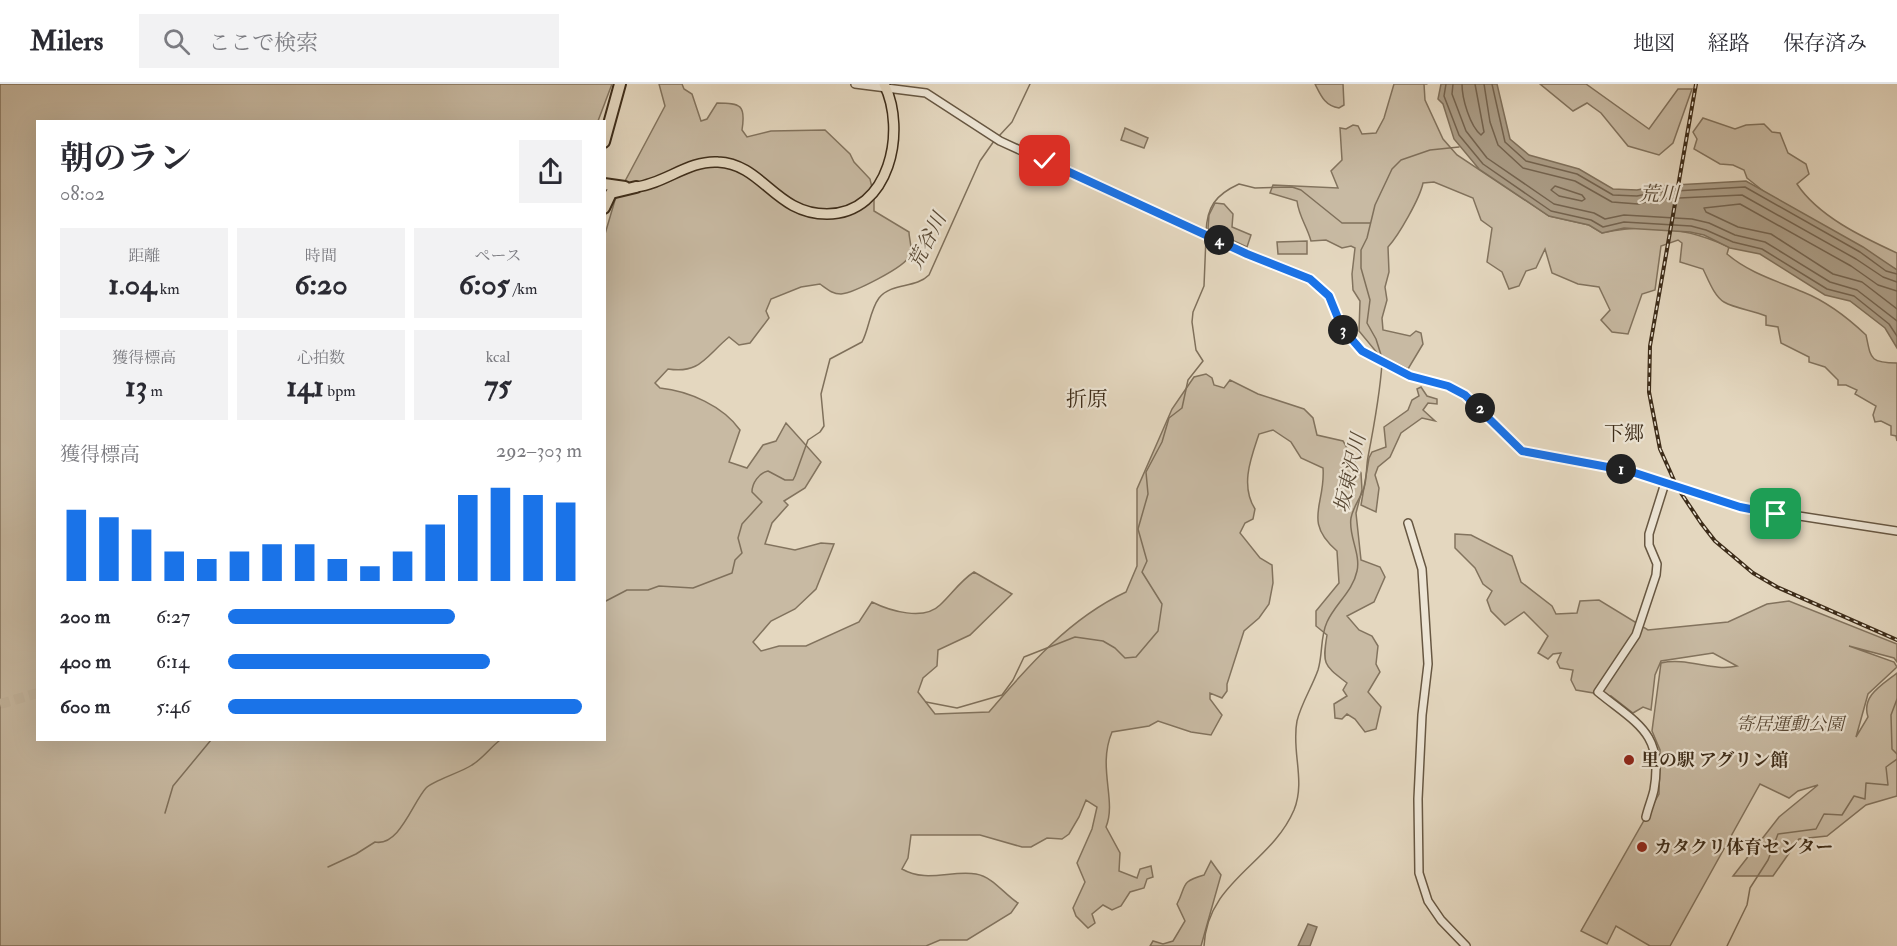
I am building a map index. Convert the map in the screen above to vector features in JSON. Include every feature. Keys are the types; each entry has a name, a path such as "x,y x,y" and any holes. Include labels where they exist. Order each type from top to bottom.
{"highway":[{"path":"606,135 620,84"},
{"path":"606,184 636,187"},
{"path":"606,204 611,193 636,187"}],"main road":[{"path":"636,187 662,181 703,163 720,162 746,170 781,200 797,209 810,213 838,213 871,194 886,172 893,146 885,86"}],"street":[{"path":"855,84 926,93 1000,141 1247,254 1310,279 1329,296 1350,340 1376,361 1410,376 1448,386 1465,395 1522,451 1606,465 1749,509 1897,531"},
{"path":"1646,817 1655,786 1657,756 1654,746 1640,726 1598,692 1636,635 1656,575 1657,564 1649,545 1649,534 1665,483"},
{"path":"1408,523 1422,569 1428,664 1422,715 1418,798 1419,873 1428,901 1441,920 1466,946"}],"green space":[{"path":"0,84 612,84 598,120 36,120 36,741 606,741 606,231 615,200 665,106 659,84 682,84 684,89 692,94 701,121 707,119 717,103 737,105 742,110 742,130 747,137 771,131 825,130 850,154 854,162 870,179 874,196 874,211 909,232 911,253 906,260 890,272 847,293 832,292 820,284 801,287 771,299 766,311 769,318 750,343 739,345 729,337 702,362 688,369 668,369 655,383 660,388 694,396 715,407 733,421 740,430 729,462 747,468 763,445 776,441 786,423 821,462 805,488 784,501 788,505 772,523 765,544 795,550 821,543 834,544 816,589 795,609 771,621 753,642 761,651 779,646 806,646 859,622 872,602 897,611 925,613 940,605 960,583 974,572 1012,594 970,635 938,650 937,666 923,678 918,692 935,714 989,712 1051,644 1068,629 1086,615 1126,592 1137,566 1137,489 1172,409 1194,377 1206,374 1212,378 1214,385 1224,388 1230,380 1258,394 1304,409 1313,418 1317,435 1343,441 1361,473 1362,490 1356,513 1361,560 1380,567 1385,577 1374,602 1347,616 1359,630 1372,636 1378,646 1376,664 1380,672 1368,692 1381,707 1376,729 1365,732 1355,719 1347,714 1342,719 1335,718 1334,704 1347,696 1343,690 1347,683 1326,664 1327,635 1316,626 1316,611 1339,583 1337,551 1326,540 1318,521 1323,468 1301,458 1291,442 1273,430 1259,434 1248,472 1248,491 1255,509 1253,519 1245,523 1240,533 1260,558 1272,565 1273,583 1269,604 1259,618 1244,631 1227,684 1227,691 1222,698 1210,693 1210,699 1222,715 1211,735 1191,732 1158,721 1149,726 1112,732 1106,758 1109,817 1106,827 1120,853 1119,871 1137,878 1140,869 1151,866 1153,877 1147,879 1144,888 1130,892 1121,906 1112,910 1103,905 1092,914 1095,923 1088,928 1076,916 1073,908 1085,882 1077,863 1092,829 1097,807 1086,800 1069,834 1062,839 1047,838 1031,847 1022,847 980,835 911,835 908,858 902,869 929,876 976,874 993,882 1018,903 1011,913 967,940 940,940 926,946 0,946"},
{"path":"1315,84 1343,84 1344,105 1339,108 1327,103"},
{"path":"1394,84 1424,84 1425,100 1443,139 1457,155 1549,216 1589,225 1602,233 1651,228 1698,235 1729,247 1727,254 1744,266 1821,300 1837,310 1866,335 1873,358 1881,362 1897,363 1897,441 1896,436 1891,435 1891,426 1881,421 1875,422 1873,415 1876,406 1855,394 1857,390 1846,385 1838,385 1838,380 1825,367 1809,362 1809,357 1781,343 1778,327 1766,325 1766,316 1720,299 1703,269 1680,262 1682,243 1678,240 1661,246 1655,290 1642,294 1628,334 1612,332 1601,320 1610,310 1599,287 1578,284 1552,273 1545,249 1536,268 1526,271 1519,286 1509,289 1502,272 1487,262 1492,228 1481,220 1473,198 1434,182 1423,183 1418,198 1388,247 1389,272 1385,287 1387,300 1382,318 1383,330 1410,336 1416,331 1421,333 1423,344 1408,369 1378,354 1359,331 1360,301 1353,290 1352,274 1355,248 1351,246 1342,248 1326,240 1311,241 1297,201 1270,193 1273,185 1338,188 1331,171 1342,160 1340,128 1346,129 1353,125 1358,126 1362,134 1376,133 1384,118"},
{"path":"1540,84 1586,84 1649,129 1678,89 1692,89 1673,143 1659,155 1628,146 1601,113 1587,103 1573,111"},
{"path":"1703,118 1735,129 1746,125 1764,124 1772,132 1780,133 1788,153 1806,164 1809,174 1797,184 1806,195 1829,216 1897,253 1897,270 1767,194 1747,178 1744,170 1733,165 1720,164 1694,149 1697,139 1693,132"},
{"path":"1125,128 1148,138 1144,148 1121,140"},
{"path":"1215,203 1224,204 1233,214 1232,227 1251,235 1247,247 1208,229 1209,215"},
{"path":"1307,241 1307,254 1278,254 1277,242"},
{"path":"1421,387 1427,396 1437,399 1437,404 1428,403 1423,410 1435,421 1422,418 1401,433 1390,457 1378,467 1375,475 1379,488 1376,512 1361,505 1369,458 1372,452 1386,447 1384,427 1408,410 1412,400 1419,396 1417,389"},
{"name":"寄居運動公園","path":"1455,534 1471,535 1512,556 1521,582 1552,606 1556,614 1577,613 1580,601 1599,600 1648,630 1728,622 1767,604 1789,601 1897,644 1897,662 1894,658 1849,646 1894,662 1897,667 1868,694 1856,737 1868,717 1867,703 1870,697 1897,673 1897,796 1866,805 1827,836 1799,839 1773,876 1733,876 1779,817 1818,785 1798,791 1789,798 1760,784 1670,946 1650,946 1616,926 1607,944 1581,931 1659,794 1660,750 1652,731 1661,663 1737,666 1713,653 1661,661 1655,675 1651,710 1643,707 1633,713 1611,696 1576,690 1571,680 1573,670 1560,668 1557,662 1561,653 1553,654 1548,659 1538,653 1548,636 1524,612 1505,625 1491,611 1487,600 1492,591 1483,584 1475,568 1455,548"},
{"path":"1211,861 1221,875 1201,946 1150,946 1153,941 1163,944 1173,941 1185,921 1177,904 1185,885 1204,875"}],"water":[{"name":"荒川","path":"1441,84 1497,84 1510,139 1529,155 1579,169 1613,189 1637,190 1657,186 1746,181 1863,247 1897,270 1897,348 1885,328 1850,301 1825,295 1760,254 1730,248 1704,235 1690,232 1624,228 1602,233 1589,225 1549,216 1479,169 1454,139 1443,104 1438,99"},
{"path":"1308,924 1317,927 1310,946 1298,946"}],"waterway":[{"name":"荒谷川","path":"999,136 1012,122 1030,84"},
{"name":"荒谷川","path":"606,601 627,590 648,590 659,586 693,588 732,573 735,560 742,553 738,538 742,524 762,502 752,492 755,482 759,476 768,471 785,480 793,480 808,440 820,432 824,426 821,394 830,359 862,342 874,308 884,293 917,282 929,275 980,161 994,141"},
{"name":"坂東沢川","path":"1382,358 1376,339 1367,323 1370,300 1361,268 1361,250 1367,238 1375,205 1392,169 1401,160 1430,150 1459,147"},
{"path":"1206,232 1208,216 1218,197 1239,184 1255,188 1292,187 1301,190 1342,223 1370,223"},
{"path":"926,702 957,708 1002,695 1013,680 1024,657 1075,637 1103,641 1125,658 1136,657 1158,631 1162,604 1142,572 1147,561 1138,529 1148,494 1146,472 1162,442 1169,418 1182,408 1188,380 1203,361 1196,350 1192,322 1193,312 1204,286 1206,237"},
{"name":"坂東沢川","path":"1204,946 1208,924 1216,905 1228,889 1271,845 1284,829 1294,810 1299,788 1297,721 1318,670 1327,622 1352,585 1357,571 1351,518 1365,484 1382,363"},
{"path":"1897,699 1891,715 1892,749 1897,754"},
{"path":"165,813 173,786 210,741"},
{"name":"荒谷川","path":"328,867 375,842 384,842 391,838 405,822 426,788 472,765 499,741"},
{"path":"1727,946 1747,905 1750,888 1768,860 1778,834 1816,829 1824,814 1842,815 1854,796 1865,799 1866,783 1888,785 1886,767 1897,759"}],"tunnel":[{"path":"0,704 36,694"}],"railway":[{"path":"1696,84 1650,346 1649,392 1660,449 1677,487 1701,523 1715,541 1753,573 1777,587 1897,640"}],"place":[{"name":"里の駅 アグリン館","path":"1629,760"},
{"name":"カタクリ体育センター","path":"1642,847"}],"district":[{"name":"折原","path":"1087,399"},
{"name":"下郷","path":"1624,433"}],"route":[{"path":"1045,161 1247,254 1310,279 1329,296 1342,328 1350,340 1362,351 1376,361 1410,376 1437,382 1465,395 1522,451 1546,457 1606,465 1740,507 1776,514"}]}
